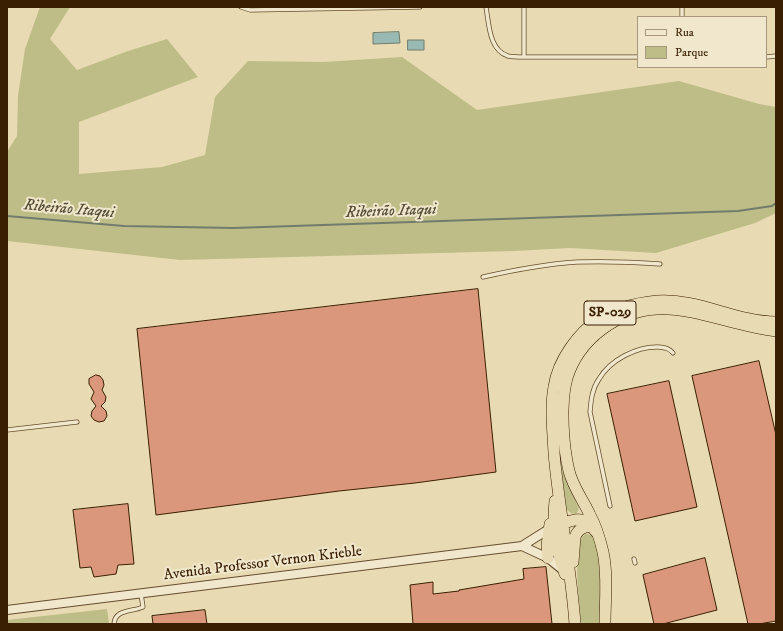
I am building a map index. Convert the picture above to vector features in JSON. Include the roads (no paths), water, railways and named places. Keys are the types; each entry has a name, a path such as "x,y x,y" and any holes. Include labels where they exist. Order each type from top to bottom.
{"highway":[{"name":"SP-029","path":"576,621 572,589 556,527 557,482 553,432 554,386 559,368 569,350 584,332 600,318 621,308 637,303 660,301 681,302 751,319 776,322"},
{"name":"SP-029","path":"658,309 698,321 754,334 776,337"},
{"name":"SP-029","path":"605,624 605,562 590,515 577,491 566,458 563,416 564,396 567,378 579,353 589,340 600,330 627,315 643,310 658,309 686,312 752,327 776,330"},
{"name":"SP-029","path":"557,482 554,506 558,551 572,589"},
{"path":"556,527 582,520 588,522 594,530"},
{"name":"SP-029","path":"548,558 547,551 556,527"},
{"name":"SP-029","path":"572,589 575,537 580,530 594,530"}],"street":[{"name":"Avenida Professor Vernon Krieble","path":"7,610 522,546 556,527"},
{"path":"522,546 548,558 565,572"}],"lane":[{"path":"241,7 250,10 420,7"},
{"path":"486,7 491,37 497,49 508,56 524,58 637,57"},
{"path":"524,7 524,58"},
{"path":"483,277 543,265 576,262 610,261 660,264"},
{"path":"610,506 590,412 594,389 599,378 609,367 628,354 643,348 656,347 665,348 673,353"},
{"path":"7,430 77,422"},
{"path":"114,624 116,615 143,607 141,593"}],"water":[{"path":"399,32 400,43 373,44 373,33"},
{"path":"408,40 424,40 424,50 408,50"}],"waterway":[{"name":"Ribeirão Itaqui","path":"7,216 124,226 234,228 738,211 772,206 776,203"}]}
